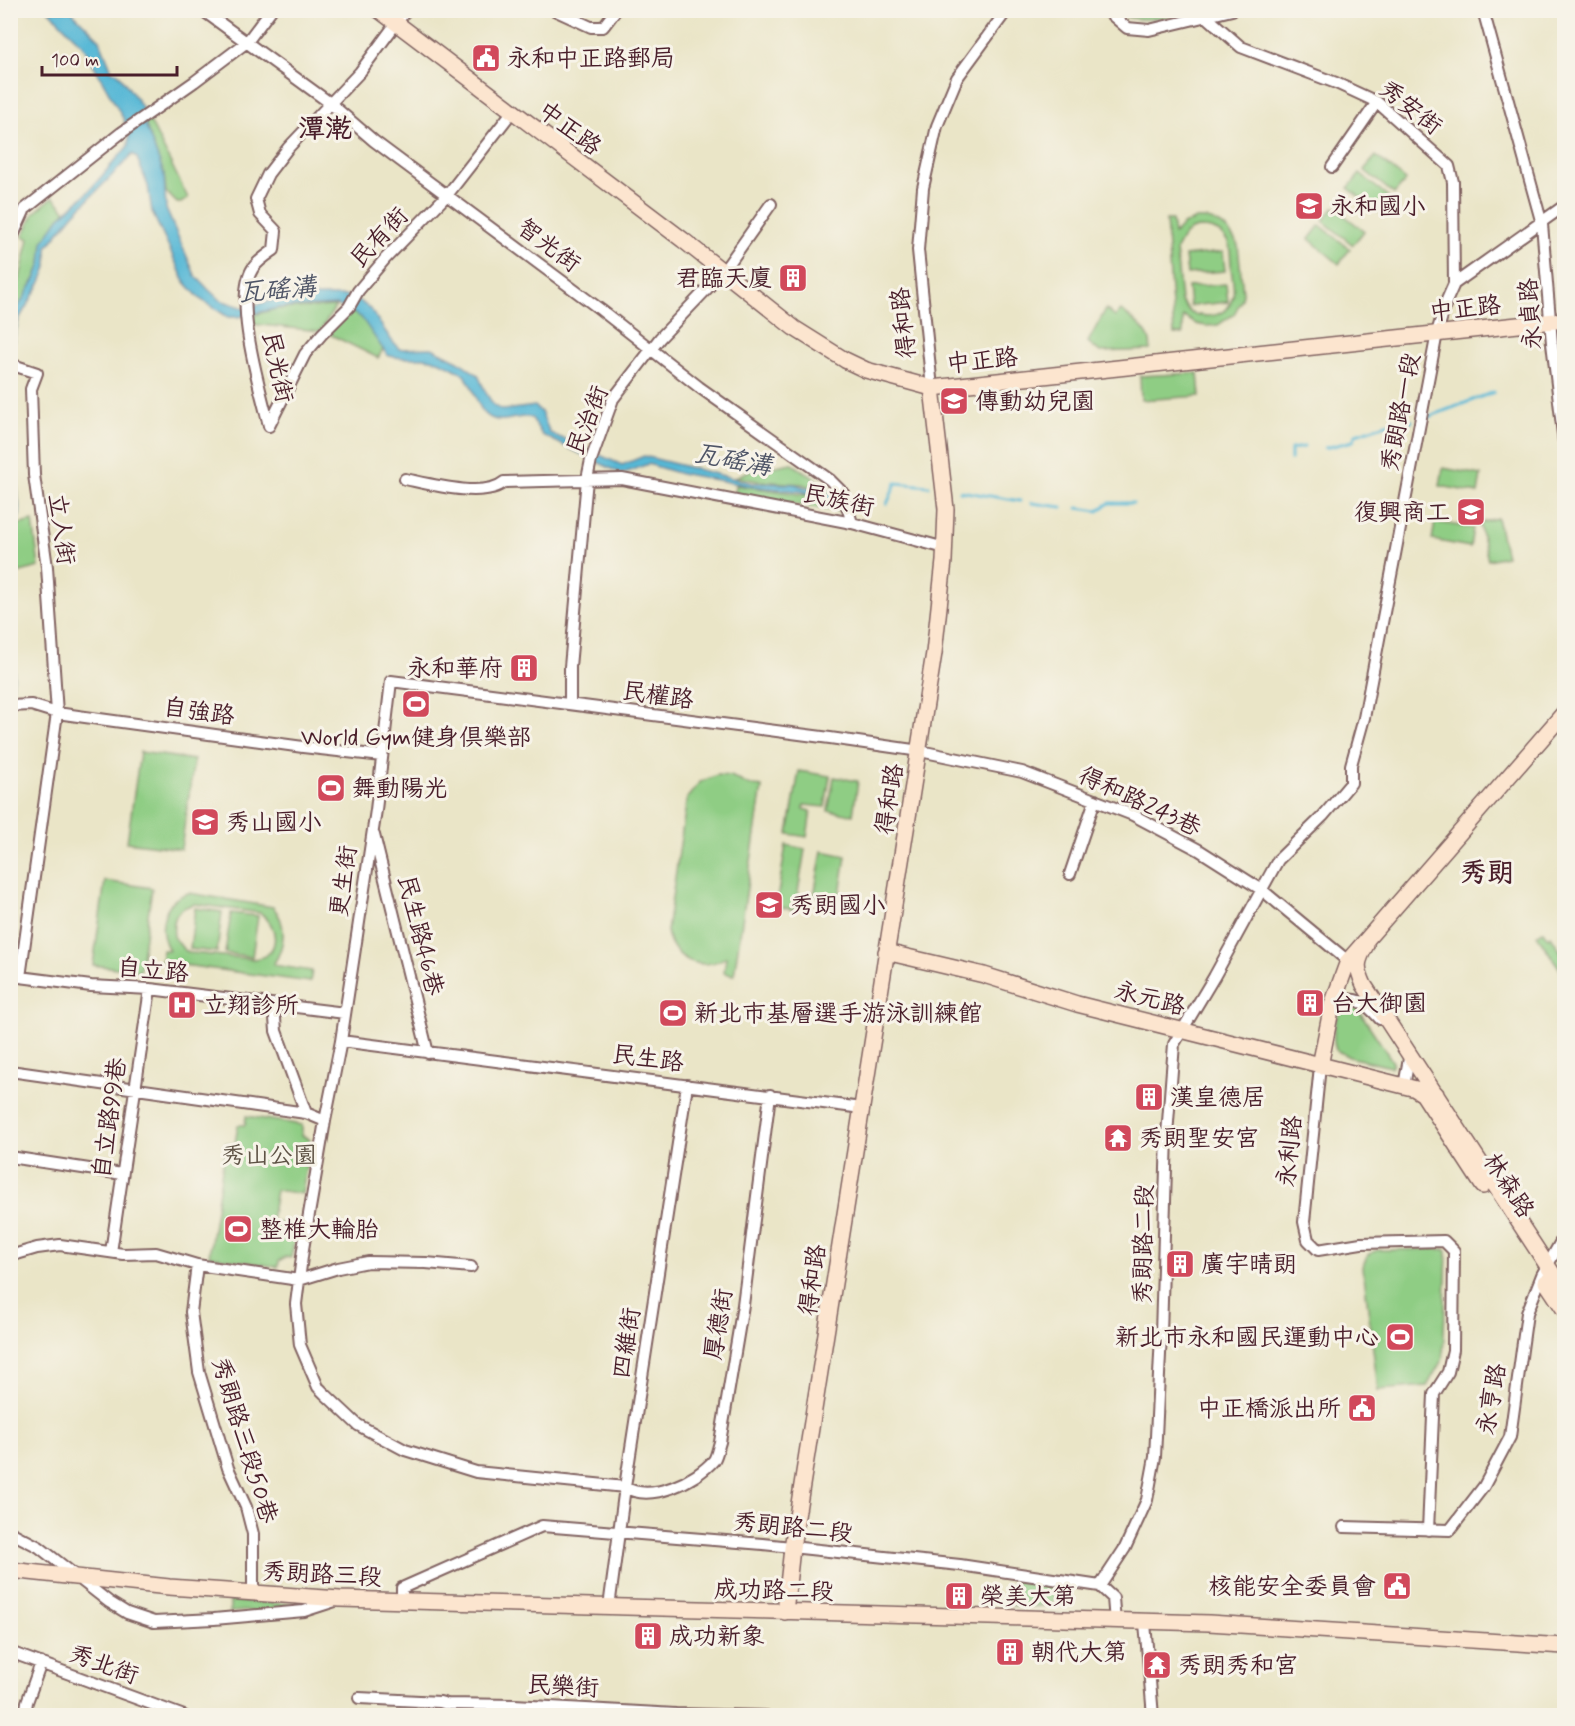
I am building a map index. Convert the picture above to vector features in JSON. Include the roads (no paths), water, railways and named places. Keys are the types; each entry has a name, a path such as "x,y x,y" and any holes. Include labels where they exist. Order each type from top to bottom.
{"street":[{"path":"10,242 25,209 121,133 247,42 271,10"},
{"name":"中正路","path":"379,10 794,328 845,360 866,370 932,388 1558,321"},
{"name":"民光街","path":"269,426 250,350 245,303 252,268 274,249 276,231 260,214 256,199 268,174 288,148 360,72 406,10"},
{"path":"554,10 591,27 603,27 616,10"},
{"name":"得和路","path":"785,1612 792,1548 920,751 934,653 945,548 946,509 943,470 918,250 923,188 937,126 957,78 1007,10"},
{"path":"1106,10 1127,28 1149,30 1232,10"},
{"name":"永貞路","path":"1483,10 1542,224 1558,321 1564,443"},
{"name":"智光街","path":"205,12 330,103 374,141 448,194 699,387 830,480 843,493 852,523"},
{"name":"秀安街","path":"1207,17 1241,47 1336,83 1377,102 1449,166 1453,182 1454,285"},
{"path":"1332,167 1377,102"},
{"name":"民有街","path":"269,426 305,354 349,306 358,291 385,259 448,194 512,112"},
{"name":"民治街","path":"570,704 570,667 587,479 591,460 613,399 652,349 723,272 771,204"},
{"path":"1454,285 1564,206"},
{"name":"秀朗路一段","path":"1364,718 1437,333 1446,302 1454,285"},
{"name":"立人街","path":"11,364 37,373 31,389 34,475 47,567 57,713 20,977"},
{"name":"民族街","path":"405,479 450,489 497,488 504,482 622,479 852,523 945,548"},
{"name":"民權路","path":"391,681 920,751"},
{"name":"更生街","path":"345,1013 391,681"},
{"name":"自強路","path":"10,706 31,705 57,713 382,756"},
{"name":"永利路","path":"1428,1530 1434,1394 1448,1372 1453,1350 1454,1251 1444,1241 1361,1243 1318,1250 1308,1239 1304,1222 1320,1066 1332,1005 1348,961 1564,713"},
{"name":"秀朗路二段","path":"620,1532 960,1565 1100,1586 1125,1548 1147,1500 1155,1457 1167,1125 1174,1044 1214,977 1278,860 1323,816 1351,783 1351,765 1364,718"},
{"name":"得和路243巷","path":"920,751 1022,772 1156,826 1262,890 1348,961"},
{"path":"1070,874 1095,800"},
{"name":"民生路46巷","path":"372,827 428,1053"},
{"name":"林森路","path":"1375,928 1359,958 1358,970 1365,985 1436,1094 1545,1270 1564,1309"},
{"name":"永元路","path":"886,952 984,975 1077,1004 1409,1087"},
{"name":"自立路","path":"20,977 91,986 150,989 345,1013"},
{"name":"自立路99巷","path":"117,1253 122,1174 150,989"},
{"path":"1332,1005 1350,999 1369,1007 1406,1048 1409,1087 1436,1094"},
{"path":"274,1005 276,1031 306,1113"},
{"path":"345,1013 342,1041 428,1053"},
{"name":"厚德街","path":"342,1041 318,1160 296,1305 300,1346 318,1387 358,1425 405,1450 476,1472 625,1487 633,1492 668,1490 695,1477 716,1458 743,1305 770,1095"},
{"name":"民生路","path":"428,1053 862,1108"},
{"path":"10,1071 306,1113 325,1121"},
{"name":"四維街","path":"609,1607 625,1487 687,1085"},
{"name":"林森路","path":"1409,1087 1423,1094 1545,1270 1564,1290"},
{"path":"10,1157 122,1174"},
{"name":"永亨路","path":"1344,1527 1450,1530 1484,1486 1510,1437 1527,1313 1545,1270 1564,1236"},
{"path":"10,1256 37,1248 60,1245 117,1253 156,1252 197,1265 299,1280 368,1262 471,1267"},
{"name":"秀朗路三段50巷","path":"197,1265 191,1312 199,1372 228,1468 246,1506 254,1534 253,1593"},
{"name":"秀朗路三段","path":"10,1570 169,1587 402,1601 402,1588 542,1526 620,1532"},
{"path":"10,1532 39,1547 128,1613 154,1622 304,1611 340,1599"},
{"path":"1100,1586 1113,1598 1115,1622"},
{"name":"成功路二段","path":"402,1601 1209,1623 1564,1646"},
{"path":"1145,1623 1153,1716"},
{"name":"秀北街","path":"10,1652 184,1716"},
{"path":"25,1716 27,1702 41,1663"},
{"name":"民樂街","path":"359,1698 447,1704 766,1716"}],"water":[{"path":"49,11 71,11 99,39 112,71 118,73 142,107 145,124 164,174 166,209 195,275 220,300 244,308 289,296 345,296 360,301 371,310 399,349 432,348 458,361 478,375 494,406 504,410 535,406 541,412 550,433 622,465 644,456 752,483 795,484 824,494 841,495 842,501 824,501 805,492 749,486 684,475 648,464 622,474 542,435 532,418 496,420 491,418 481,409 469,382 460,372 430,359 387,355 361,317 337,305 279,308 228,317 200,299 185,282 152,212 148,186 137,158 133,154 73,215 47,247 47,267 41,282 19,319 11,352 11,329 17,309 41,264 43,242 59,218 86,194 128,146 129,136 124,120 83,46"},
{"path":"11,431 20,514 11,540 14,673 11,687 10,523 15,504 11,474"}],"waterway":[{"name":"瓦磘溝","path":"1428,417 1494,392"},
{"name":"瓦磘溝","path":"1325,448 1353,441 1356,434 1386,424 1412,421"},
{"name":"瓦磘溝","path":"1291,460 1291,449 1304,447"},
{"name":"瓦磘溝","path":"887,504 896,483 929,486"},
{"name":"瓦磘溝","path":"960,491 1020,501"},
{"name":"瓦磘溝","path":"1032,503 1062,507"},
{"name":"瓦磘溝","path":"1078,508 1098,511 1109,503 1133,503"}],"place":[{"name":"永和中正路郵局","path":"486,58"},
{"name":"永和國小","path":"1309,206"},
{"name":"君臨天廈","path":"793,278"},
{"name":"傳動幼兒園","path":"954,401"},
{"name":"復興商工","path":"1471,512"},
{"name":"永和華府","path":"524,668"},
{"name":"World Gym健身俱樂部","path":"416,704"},
{"name":"舞動陽光","path":"331,788"},
{"name":"秀山國小","path":"205,822"},
{"name":"秀朗國小","path":"769,905"},
{"name":"台大御園","path":"1310,1003"},
{"name":"立翔診所","path":"182,1005"},
{"name":"新北市基層選手游泳訓練館","path":"673,1013"},
{"name":"漢皇德居","path":"1149,1097"},
{"name":"秀朗聖安宮","path":"1118,1138"},
{"name":"整椎大輪胎","path":"238,1229"},
{"name":"廣宇晴朗","path":"1180,1264"},
{"name":"新北市永和國民運動中心","path":"1400,1337"},
{"name":"中正橋派出所","path":"1362,1408"},
{"name":"核能安全委員會","path":"1397,1586"},
{"name":"榮美大第","path":"959,1596"},
{"name":"成功新象","path":"648,1636"},
{"name":"朝代大第","path":"1010,1652"},
{"name":"秀朗秀和宮","path":"1157,1665"}],"district":[{"name":"潭漧","path":"325,128"},
{"name":"秀朗","path":"1487,872"}],"park label":[{"name":"秀山公園","path":"269,1155"}]}
